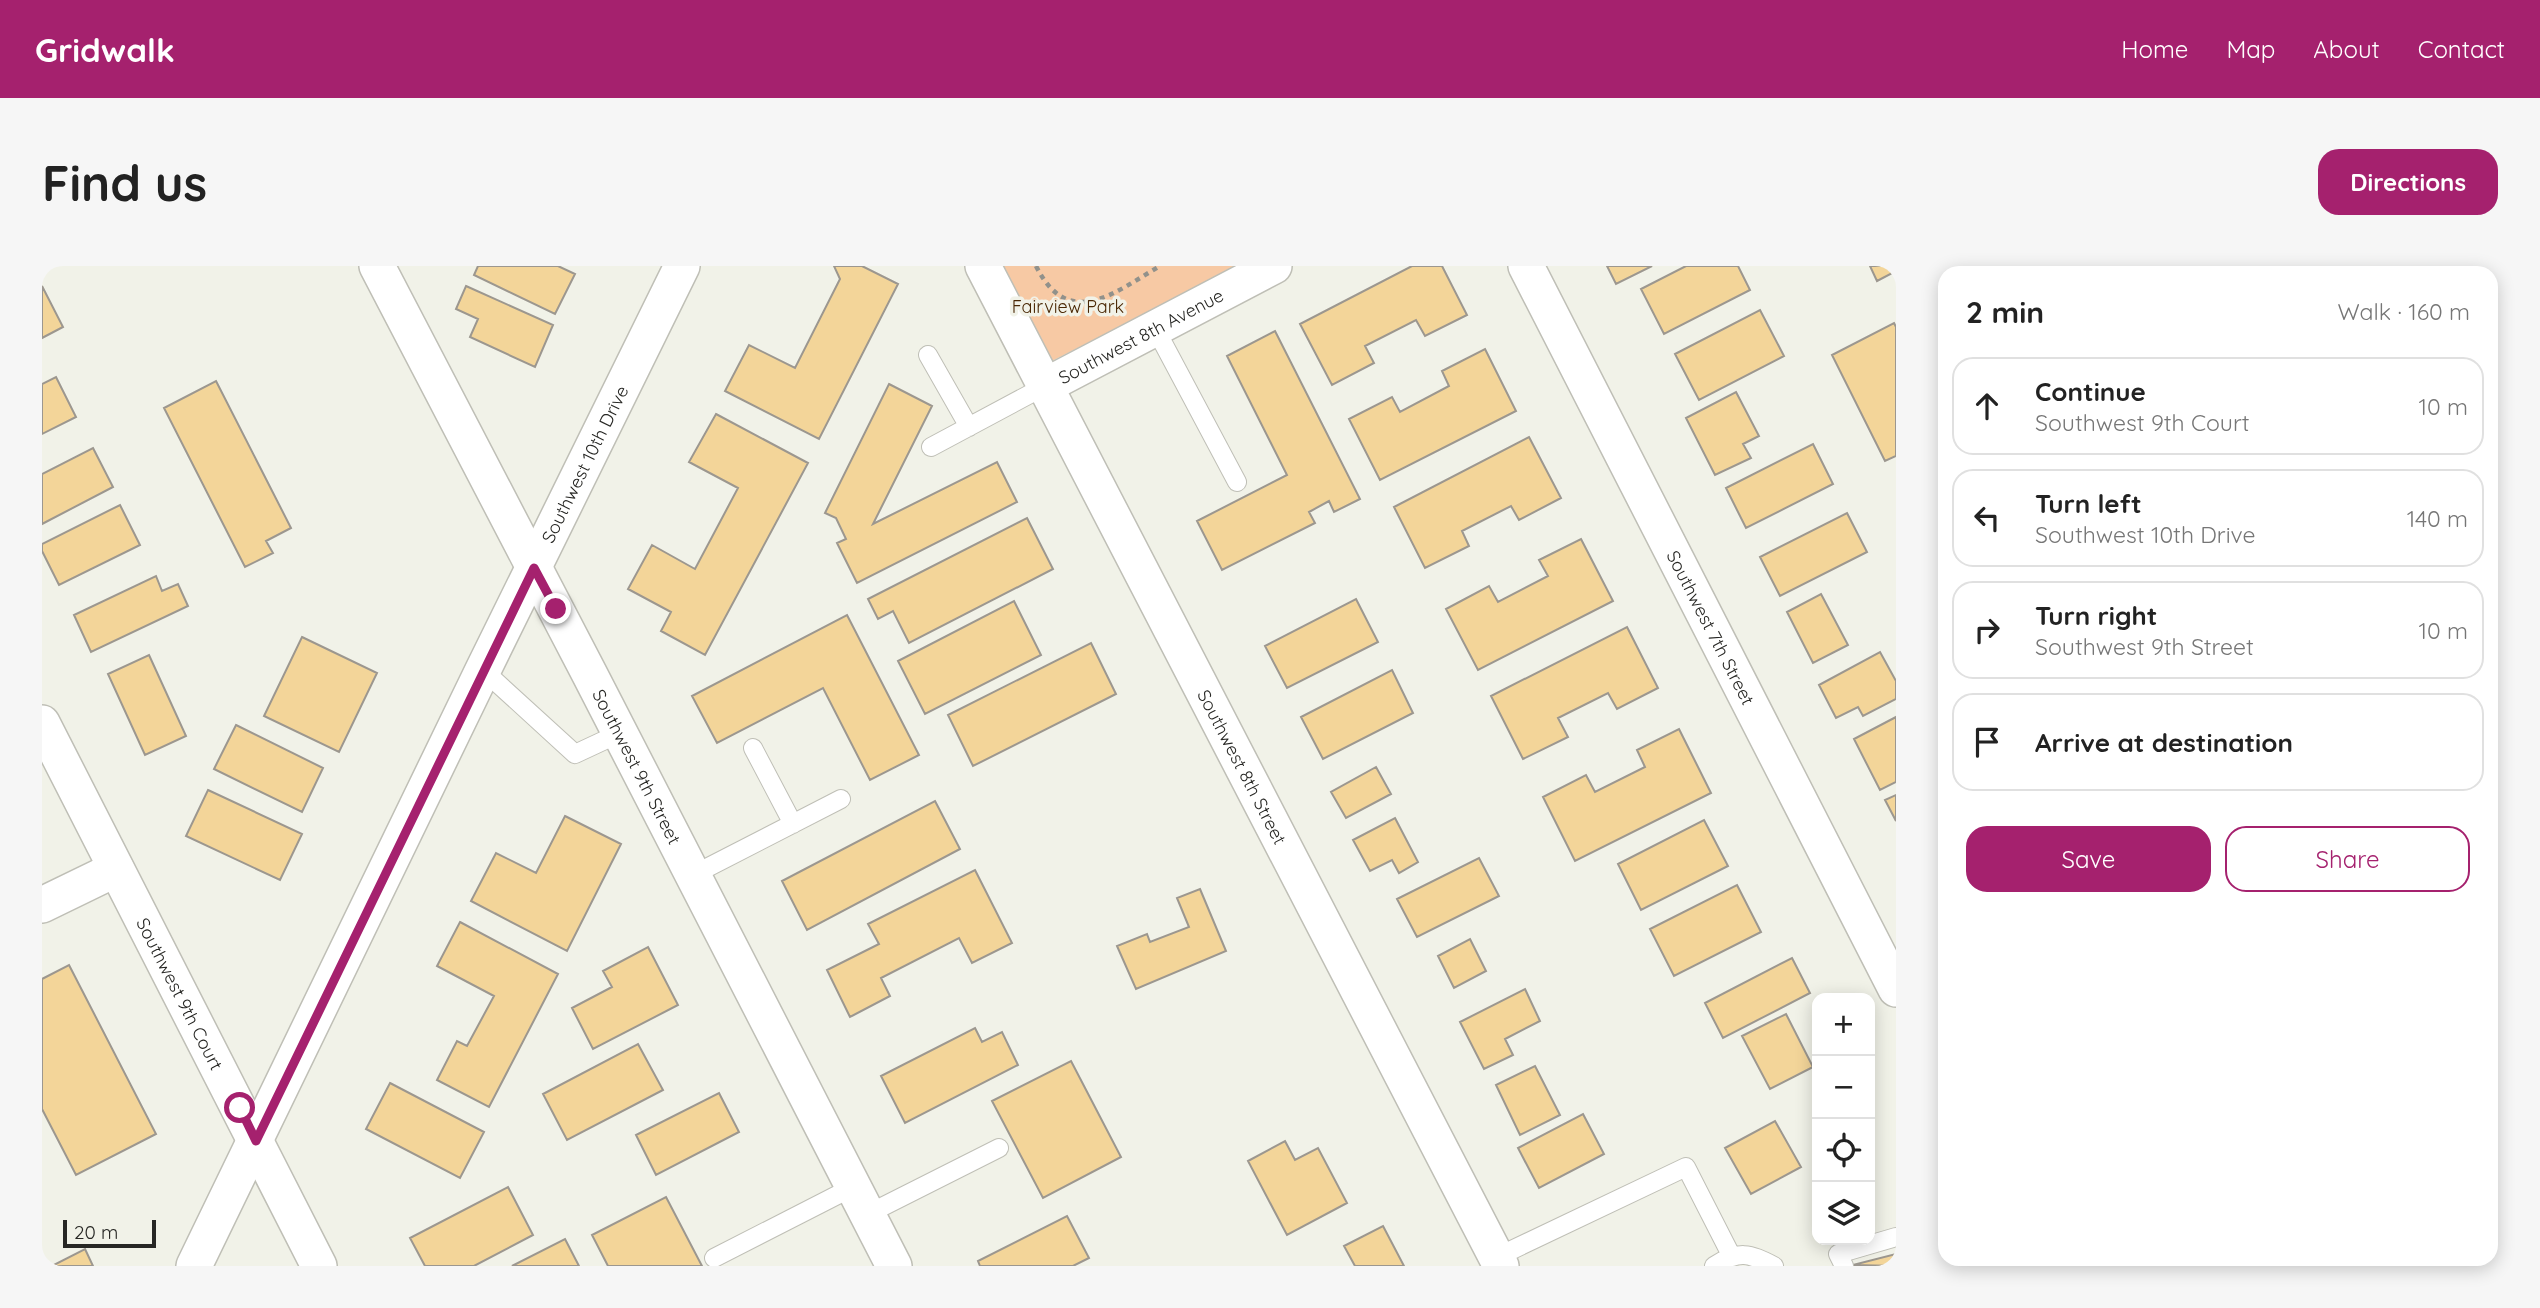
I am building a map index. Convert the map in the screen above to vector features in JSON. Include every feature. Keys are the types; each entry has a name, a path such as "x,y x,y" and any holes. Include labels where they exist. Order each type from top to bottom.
{"street":[{"name":"Southwest 9th Street","path":"377,266 894,1266"},
{"name":"Southwest 10th Drive","path":"194,1266 682,266"},
{"name":"Southwest 8th Street","path":"983,266 1499,1262"},
{"name":"Southwest 8th Avenue","path":"1045,386 1274,266"},
{"name":"Southwest 7th Street","path":"1526,266 1896,989"},
{"name":"Southwest 9th Court","path":"42,723 319,1266"},
{"path":"42,905 116,869"}],"lane":[{"path":"1155,328 1237,482"},
{"path":"928,355 968,426"},
{"path":"932,447 1045,386"},
{"path":"483,670 575,754 620,733"},
{"path":"753,748 793,824"},
{"path":"693,876 841,799"},
{"path":"714,1258 999,1148"},
{"path":"1499,1262 1686,1167 1732,1257"},
{"path":"1844,1266 1838,1254 1896,1237"},
{"path":"1714,1266 1732,1257 1753,1255 1774,1266"}],"path":[{"path":"1036,266 1045,284 1062,297 1082,304 1103,299 1160,266"}],"green space":[{"name":"Fairview Park","path":"1002,266 1238,266 1052,361"}],"building":[{"path":"478,266 558,266 575,274 555,314 474,275"},
{"path":"834,266 862,266 898,284 819,439 725,391 749,345 795,368 840,279"},
{"path":"1412,266 1442,266 1467,315 1425,336 1416,320 1365,346 1374,363 1332,385 1300,324"},
{"path":"1607,266 1652,266 1616,284"},
{"path":"1686,266 1738,266 1750,290 1664,334 1641,289"},
{"path":"1870,266 1896,266 1896,275 1894,272 1877,281"},
{"path":"42,286 63,327 42,338"},
{"path":"466,286 553,325 535,367 470,337 478,319 456,309"},
{"path":"1760,310 1784,356 1699,400 1675,354"},
{"path":"1894,323 1896,456 1885,461 1832,355"},
{"path":"1275,331 1360,499 1334,512 1329,501 1309,512 1315,523 1222,570 1197,521 1287,475 1227,356"},
{"path":"1485,349 1516,411 1380,480 1349,419 1392,397 1400,412 1449,386 1442,371"},
{"path":"56,377 76,417 42,434 42,384"},
{"path":"216,381 291,528 266,541 273,553 245,567 164,408"},
{"path":"889,384 932,406 873,524 997,462 1017,502 857,583 837,543 846,539 836,518 825,513"},
{"path":"1736,392 1759,436 1743,444 1751,458 1715,475 1686,418"},
{"path":"716,414 808,463 705,655 661,631 671,612 628,589 652,545 695,569 738,488 689,462"},
{"path":"1529,437 1561,498 1519,520 1511,506 1462,531 1469,546 1425,568 1394,507"},
{"path":"1813,444 1833,484 1746,528 1726,488"},
{"path":"93,448 113,487 42,524 42,474"},
{"path":"120,505 140,545 59,585 42,551 42,544"},
{"path":"1847,513 1867,552 1780,596 1760,557"},
{"path":"1027,518 1053,569 909,643 893,611 878,619 868,599"},
{"path":"1581,539 1613,601 1478,670 1446,609 1489,586 1498,602 1548,576 1539,560"},
{"path":"156,576 162,591 178,584 188,606 91,652 74,615"},
{"path":"1821,594 1848,645 1813,663 1787,612"},
{"path":"1356,599 1378,642 1287,688 1265,646"},
{"path":"1014,601 1041,655 925,714 898,661"},
{"path":"847,615 919,755 870,780 823,688 717,743 692,696"},
{"path":"1627,627 1658,688 1617,709 1608,693 1558,718 1568,737 1523,759 1491,696"},
{"path":"302,637 377,673 339,752 264,716"},
{"path":"1091,643 1116,694 973,766 948,715"},
{"path":"1880,652 1896,681 1896,699 1863,716 1858,707 1836,718 1819,685"},
{"path":"149,655 186,736 145,755 108,674"},
{"path":"1392,670 1413,713 1323,759 1301,717"},
{"path":"1896,717 1896,782 1880,790 1854,739"},
{"path":"236,725 323,768 302,812 214,769"},
{"path":"1679,729 1711,793 1575,861 1543,797 1586,775 1595,792 1645,767 1637,750"},
{"path":"1376,767 1391,794 1346,818 1331,792"},
{"path":"208,790 302,834 280,880 186,836"},
{"path":"1896,795 1896,821 1885,800"},
{"path":"935,801 960,849 807,930 782,881"},
{"path":"565,816 621,844 567,951 471,901 496,853 536,873"},
{"path":"1395,818 1418,862 1399,873 1392,860 1370,871 1353,840"},
{"path":"1704,820 1728,866 1641,910 1618,864"},
{"path":"1479,858 1499,896 1417,937 1397,899"},
{"path":"975,870 1012,943 972,963 959,938 881,978 890,996 850,1017 827,970 879,944 868,924"},
{"path":"1737,885 1761,932 1674,976 1650,929"},
{"path":"1200,889 1226,951 1136,989 1117,946 1147,934 1150,942 1189,927 1177,898"},
{"path":"460,922 558,974 489,1107 437,1080 457,1041 467,1046 494,996 437,966"},
{"path":"1470,939 1486,971 1454,988 1438,956"},
{"path":"648,947 678,1005 593,1049 572,1008 612,987 603,971"},
{"path":"1792,958 1810,993 1723,1038 1705,1003"},
{"path":"69,965 156,1134 76,1175 42,1109 42,979"},
{"path":"1525,989 1540,1021 1505,1039 1513,1055 1484,1069 1460,1022"},
{"path":"1786,1014 1812,1068 1770,1089 1742,1036"},
{"path":"975,1028 982,1042 1002,1032 1018,1065 905,1123 881,1076"},
{"path":"638,1044 663,1090 567,1140 543,1094"},
{"path":"1071,1061 1121,1157 1043,1198 992,1101"},
{"path":"1535,1066 1560,1115 1520,1135 1496,1085"},
{"path":"390,1083 484,1132 460,1178 366,1129"},
{"path":"719,1093 739,1132 656,1175 636,1135"},
{"path":"1583,1114 1604,1154 1539,1188 1518,1148"},
{"path":"1775,1121 1801,1167 1751,1194 1725,1148"},
{"path":"1285,1141 1295,1160 1318,1148 1347,1203 1287,1235 1248,1161"},
{"path":"508,1187 533,1235 474,1266 425,1266 410,1238"},
{"path":"666,1197 702,1266 608,1266 592,1235"},
{"path":"1067,1216 1089,1258 1073,1266 980,1266 978,1261"},
{"path":"1383,1226 1404,1266 1355,1266 1344,1246"},
{"path":"565,1239 579,1266 512,1266"},
{"path":"85,1249 93,1266 52,1266"},
{"path":"1896,1254 1896,1266 1853,1265"}],"route":[{"path":"240,1108 256,1141 534,568 556,609"}]}
